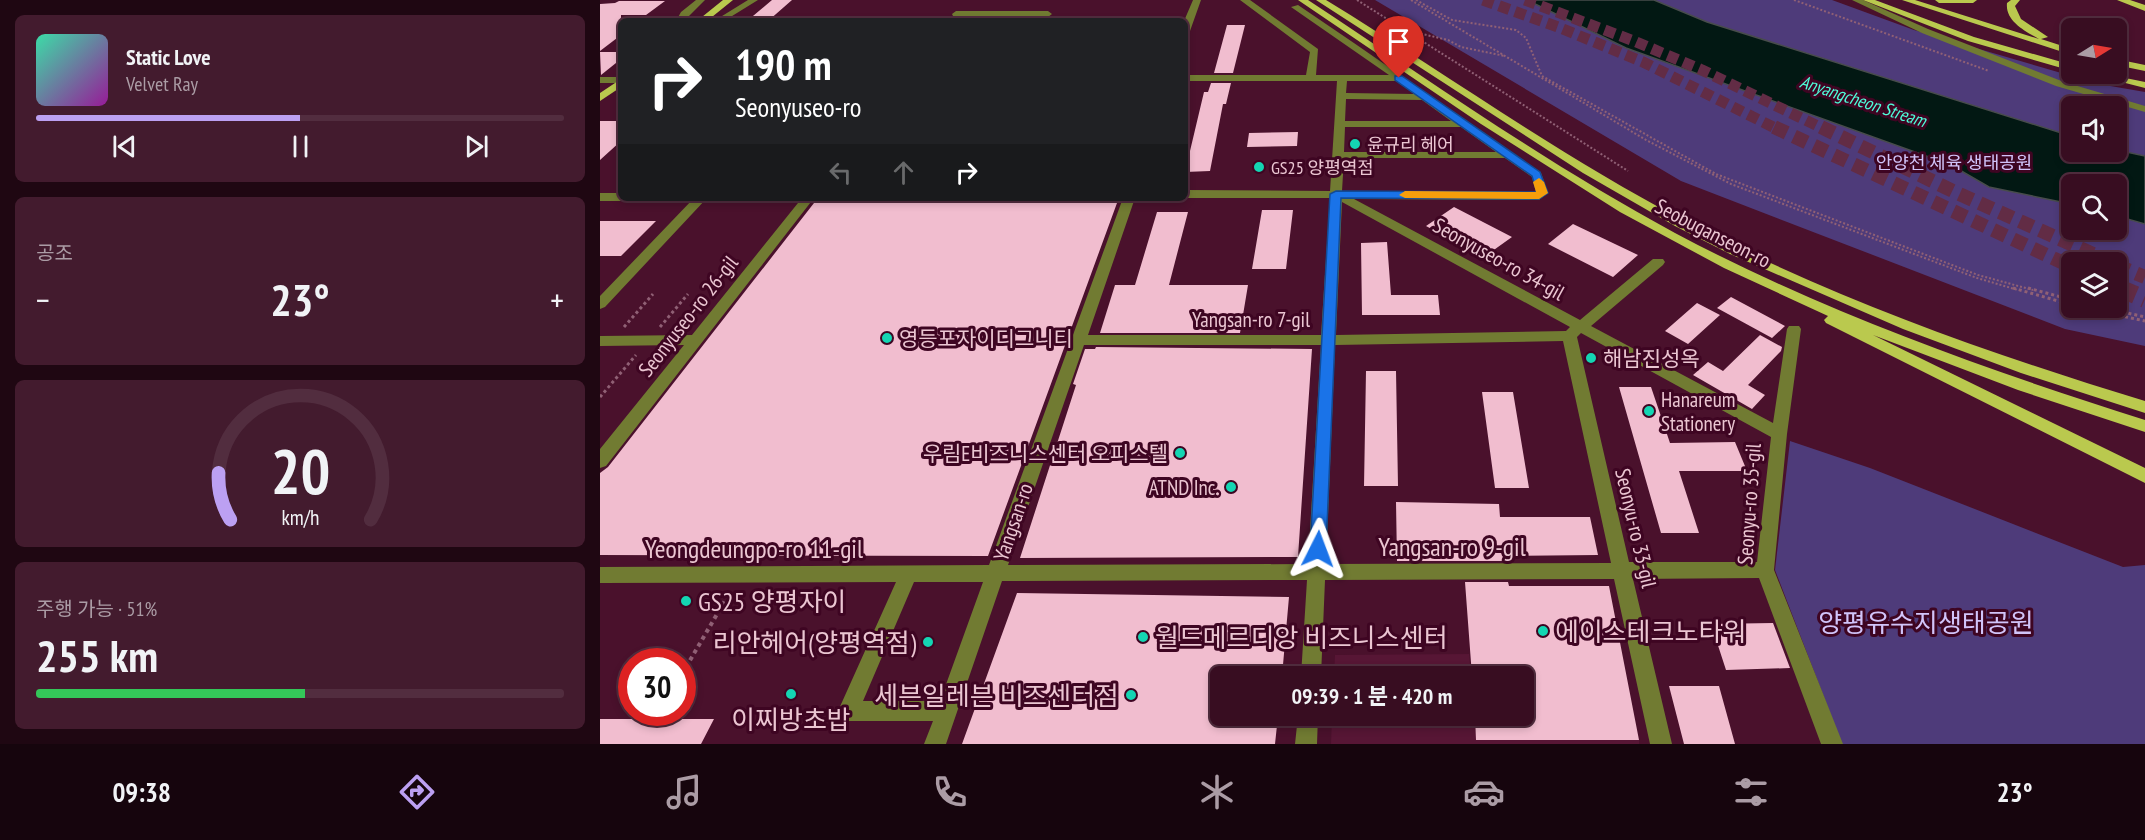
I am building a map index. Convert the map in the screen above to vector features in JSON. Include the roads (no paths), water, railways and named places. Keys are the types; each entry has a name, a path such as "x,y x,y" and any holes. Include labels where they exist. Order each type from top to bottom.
{"main road":[{"path":"705,18 729,0"},
{"name":"Seobuganseon-ro","path":"1320,0 1595,175 1679,223 1777,270 1947,340 2047,377 2145,407"},
{"path":"1867,0 1971,39 2061,65"},
{"path":"1886,0 2061,55"},
{"path":"1906,0 2061,49"},
{"path":"1939,0 1973,0"},
{"path":"2016,0 2010,5 2012,14 2022,26 2046,39 2061,44"},
{"path":"2121,0 2145,8"},
{"name":"Seobuganseon-ro","path":"1298,4 1590,189 1672,236 1766,282 1911,345 2055,398 2145,426"},
{"path":"2127,64 2145,68"},
{"path":"2127,71 2145,75"},
{"path":"2127,81 2145,85"},
{"path":"600,98 618,83"},
{"path":"1766,282 1855,334 2145,476"},
{"path":"1947,340 2145,396"}],"street":[{"path":"682,18 701,0"},
{"path":"723,18 754,0"},
{"path":"1188,23 1197,0"},
{"path":"1244,0 1315,51 1311,78"},
{"path":"1856,0 1925,31 2060,84 2145,109"},
{"path":"1188,194 1539,195 1542,193 1537,175 1424,97 1298,4"},
{"path":"956,14 1048,14"},
{"path":"1188,78 1399,78"},
{"path":"1312,666 1342,78"},
{"path":"600,80 618,81"},
{"path":"1341,96 1424,97"},
{"path":"1340,124 1462,124"},
{"path":"1338,155 1506,155"},
{"name":"Seonyuseo-ro 34-gil","path":"1336,194 1574,331 1779,434"},
{"path":"600,197 618,197"},
{"path":"600,304 698,201"},
{"name":"Seonyuseo-ro 26-gil","path":"600,460 806,201"},
{"name":"Yangsan-ro","path":"935,744 1128,201"},
{"name":"Seonyuseo-ro 34-gil","path":"1574,331 1658,262"},
{"name":"Seonyu-ro 35-gil","path":"1794,330 1779,434 1765,570 1832,744"},
{"name":"Yangsan-ro 7-gil","path":"1077,340 1329,340 1574,331"},
{"name":"Seonyu-ro 33-gil","path":"1574,331 1621,571 1661,744"},
{"path":"606,341 696,340"},
{"name":"Yangsan-ro 9-gil","path":"995,574 1765,570"},
{"name":"Yeongdeungpo-ro 11-gil","path":"600,575 995,574"},
{"path":"908,575 848,711 946,711"},
{"path":"1306,744 1307,726"}],"water":[{"name":"Anyangcheon Stream","path":"1527,0 1654,0 1707,22 2061,133 2061,162 2127,162 2127,152 2145,156 2145,224 2127,219 2127,174 2061,174 2061,202 1989,187 1951,165 1626,48"}],"tunnel":[{"path":"1483,0 1558,27 1643,62 1777,129"},
{"path":"1525,0 1634,41 1702,70 1824,129"},
{"path":"1774,127 2061,262"},
{"path":"1821,127 1957,193 2089,252"},
{"path":"2127,270 2145,277"},
{"path":"2127,291 2145,299"}],"place":[{"name":"윤규리 헤어","path":"1355,144"},
{"name":"GS25 양평역점","path":"1259,167"},
{"name":"영등포자이디그니티","path":"887,338"},
{"name":"해남진성옥","path":"1591,358"},
{"name":"Hanareum Stationery","path":"1649,411"},
{"name":"우림E비즈니스센터 오피스텔","path":"1180,453"},
{"name":"ATND Inc.","path":"1231,487"},
{"name":"GS25 양평자이","path":"686,601"},
{"name":"에이스테크노타워","path":"1543,631"},
{"name":"월드메르디앙 비즈니스센터","path":"1143,637"},
{"name":"리안헤어(양평역점)","path":"928,642"},
{"name":"이찌방초밥","path":"791,694"},
{"name":"세븐일레븐 비즈센터점","path":"1131,695"}],"park label":[{"name":"안양천 체육 생태공원","path":"1954,162"},
{"name":"양평유수지생태공원","path":"1926,622"}]}
